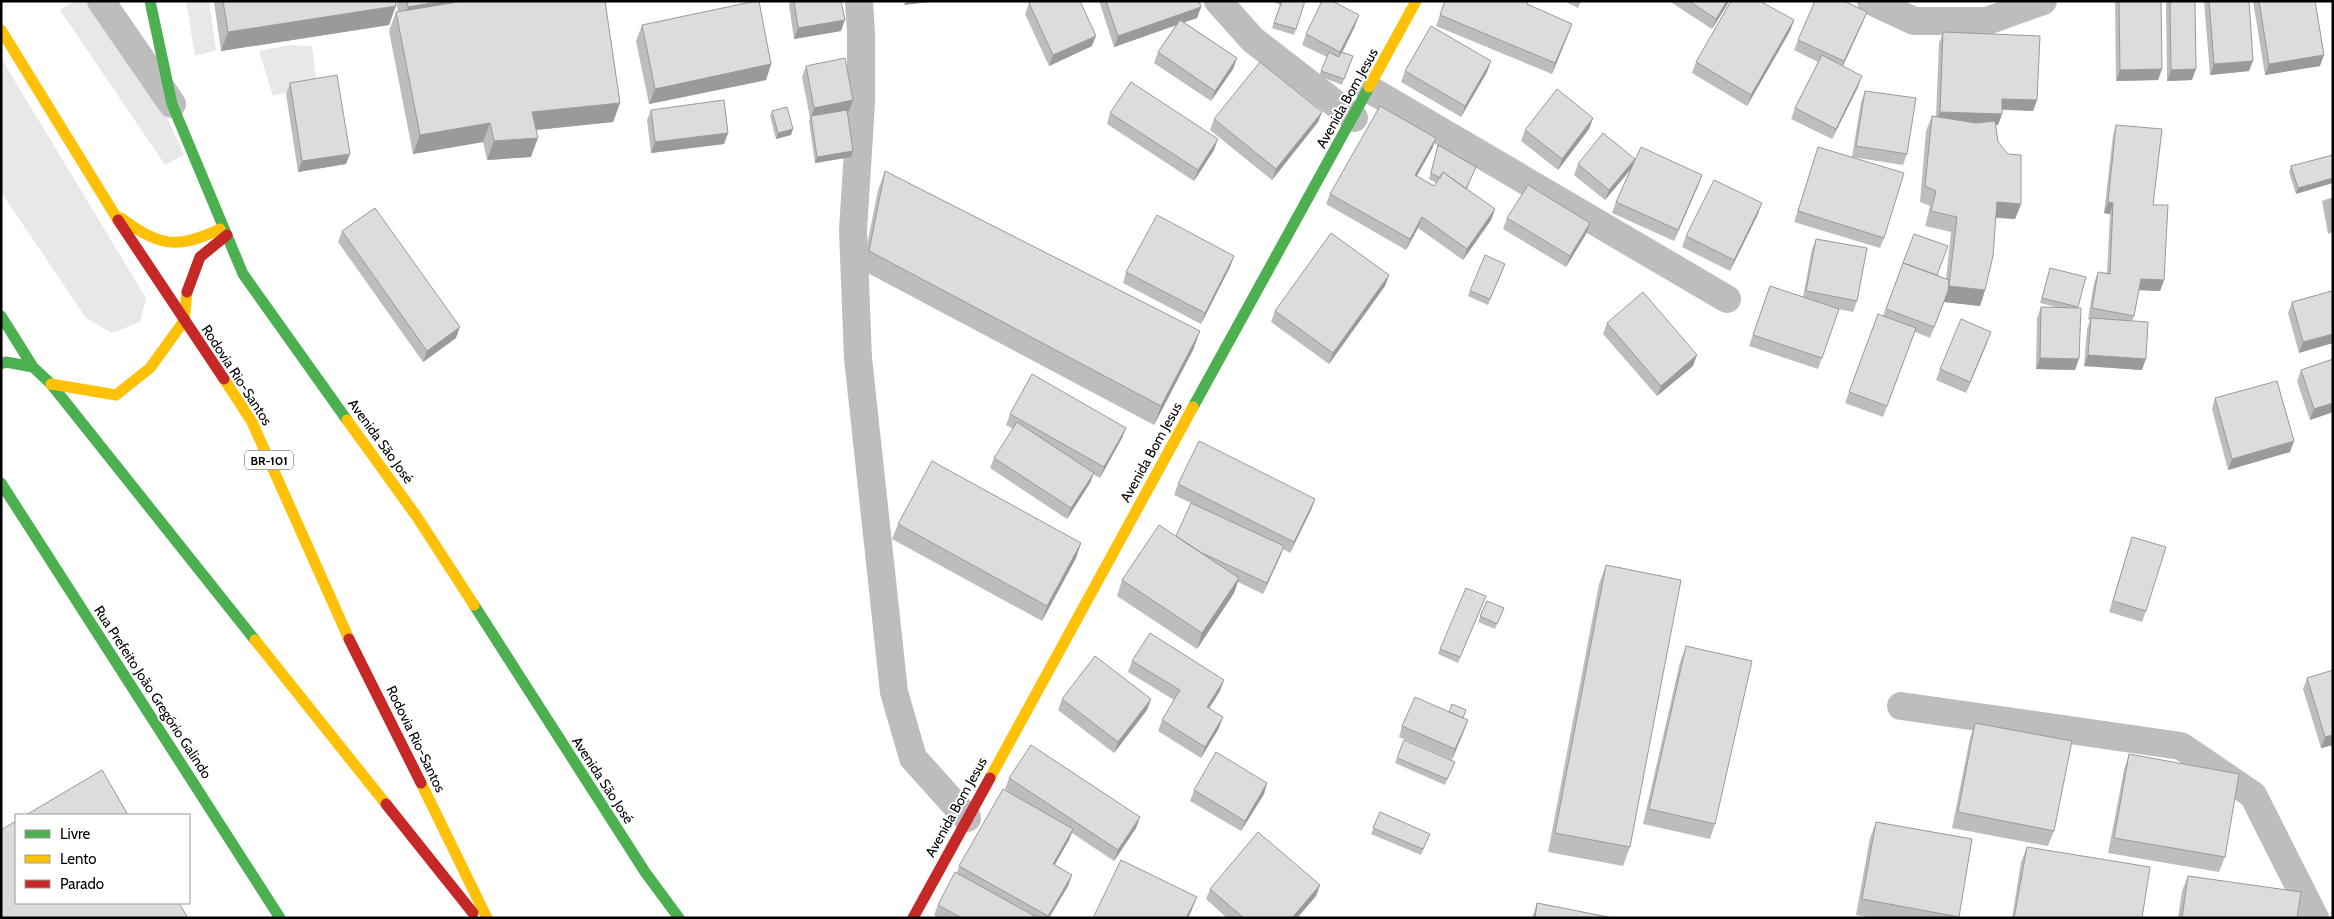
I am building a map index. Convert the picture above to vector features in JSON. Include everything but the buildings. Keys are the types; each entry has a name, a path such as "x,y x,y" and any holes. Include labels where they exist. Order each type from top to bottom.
{"main road":[{"name":"Avenida São José","path":"150,1 172,104 243,274 417,517 644,872 679,918"},
{"name":"Avenida Bom Jesus","path":"913,918 1273,260 1354,118 1416,1"},
{"name":"Rodovia Rio-Santos","path":"1,30 111,210 252,422 340,618 487,918"},
{"path":"111,210 143,234 168,245 196,242 225,231"},
{"path":"51,384 116,394 150,368 184,321 188,287 200,257 225,231"},
{"path":"1,316 33,367 51,384 476,918"},
{"path":"1,364 6,362 33,367"},
{"name":"Rua Prefeito João Gregório Galindo","path":"1,483 280,918"},
{"name":"Avenida São José","path":"644,872 666,918"}],"street":[{"path":"101,1 172,104"},
{"path":"859,1 861,103 853,230 858,358 894,692 913,758 967,818"},
{"path":"1218,1 1253,40 1354,118"},
{"path":"1871,1 1914,21 1987,20 2043,1"},
{"path":"1369,89 1727,299"},
{"path":"1901,706 2181,746 2253,795 2315,918"}],"shaded area":[{"path":"74,1 93,1 154,89 184,155 165,165 60,10"},
{"path":"186,1 209,1 216,50 195,56"},
{"path":"290,45 312,46 317,84 273,96 259,51"},
{"path":"1,58 146,298 140,322 112,333 86,318 1,192"},
{"path":"2333,197 2333,232 2328,234 2322,201"}],"traffic: fast":[{"path":"150,1 172,104 243,274 347,420"},
{"path":"1193,407 1369,87"},
{"path":"1,316 33,367 51,384 255,640"},
{"path":"1,364 6,362 33,367"},
{"path":"1,483 280,918"},
{"path":"474,605 645,872 679,918"}],"traffic: slow":[{"path":"1369,87 1416,1"},
{"path":"1,30 118,220"},
{"path":"121,218 146,234 168,242 191,240 220,229"},
{"path":"51,384 116,395 150,368 184,321 187,292"},
{"path":"224,379 252,422 349,639"},
{"path":"990,778 1193,407"},
{"path":"347,420 417,517 474,605"},
{"path":"255,640 386,804"},
{"path":"421,783 487,918"}],"traffic: jam":[{"path":"118,220 224,379"},
{"path":"187,292 200,257 227,235"},
{"path":"349,639 421,783"},
{"path":"913,918 990,778"},
{"path":"386,804 473,913"}]}
